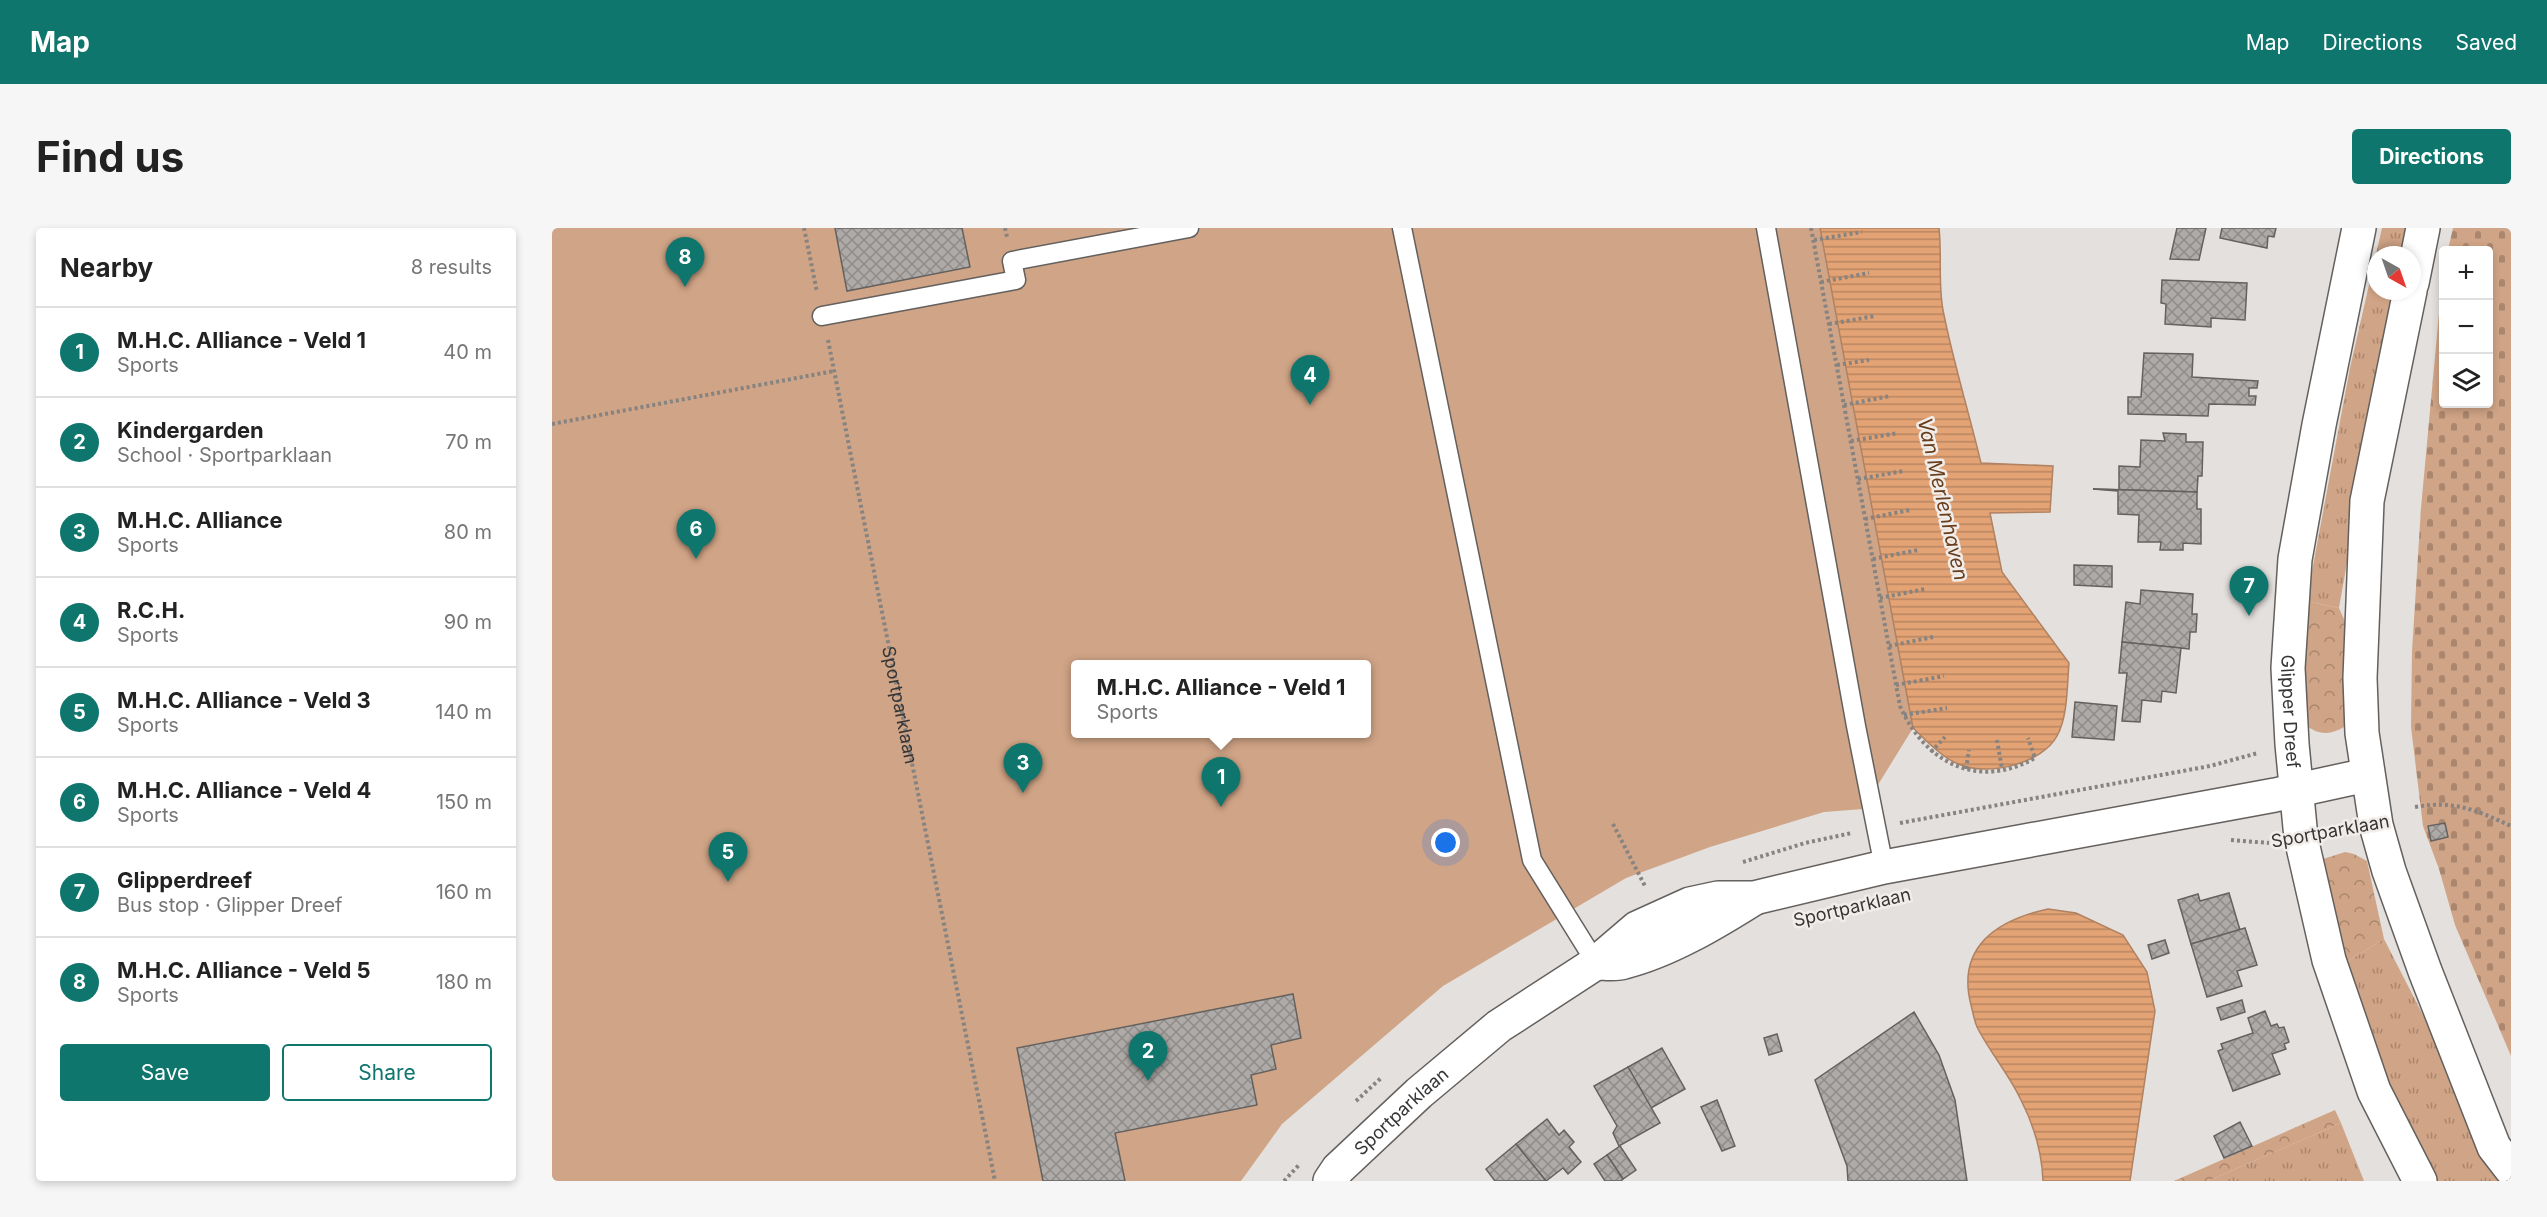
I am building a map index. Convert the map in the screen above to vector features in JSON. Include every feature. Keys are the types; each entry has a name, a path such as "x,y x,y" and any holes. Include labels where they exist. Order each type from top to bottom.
{"street":[{"name":"Glipper Dreef","path":"2359,228 2319,425 2295,559 2289,623 2288,668 2301,838 2329,960 2374,1090 2420,1181"},
{"path":"2419,246 2423,228"},
{"path":"2408,300 2367,501 2360,678 2362,734 2376,825 2389,872 2494,1147 2511,1169"},
{"name":"Sportparklaan","path":"1330,1181 1346,1162 1455,1061 1499,1026 1596,963 1637,928 1690,904 1718,898 1754,898 1884,867 2296,791 2367,775"}],"lane":[{"path":"822,316 1016,280 1012,261 1189,228"},
{"path":"1402,228 1532,860 1596,963"},
{"path":"1766,228 1884,867"}],"path":[{"name":"Sportparklaan","path":"804,228 995,1181"},
{"path":"1811,228 1896,685 1904,715 1908,724 1931,753 1966,769 1991,771 2018,767 2035,758 2028,738"},
{"path":"1814,240 1862,232"},
{"path":"1821,282 1869,273"},
{"path":"1829,324 1875,316"},
{"path":"1836,365 1869,360"},
{"path":"552,424 834,371"},
{"path":"1844,405 1890,396"},
{"path":"1851,441 1898,433"},
{"path":"1858,479 1904,471"},
{"path":"1865,519 1911,510"},
{"path":"1873,558 1918,550"},
{"path":"1880,598 1926,590"},
{"path":"1889,646 1933,637"},
{"path":"1896,685 1944,676"},
{"path":"1904,715 1947,708"},
{"path":"1931,753 1945,737"},
{"path":"1997,740 2002,769"},
{"path":"1966,769 1969,750"},
{"path":"2415,807 2438,803 2469,808 2511,826"},
{"name":"Sportparklaan","path":"2222,839 2270,843 2301,838"}],"green space":[{"path":"552,228 1820,228 1913,728 1863,809 1824,812 1710,847 1626,878 1443,986 1282,1124 1241,1181 552,1181"},
{"path":"2382,228 2411,228 2408,246 2378,246"},
{"path":"2453,228 2511,228 2511,1056 2455,925 2439,869 2423,826 2411,727 2412,651 2421,508 2439,313 2439,408 2493,408 2493,246 2449,246"},
{"path":"2367,294 2367,300 2396,300 2375,404 2339,608 2301,600 2312,571 2350,368"},
{"path":"2301,600 2339,608 2351,635 2352,721 2330,733 2318,732 2307,726"},
{"path":"2345,852 2367,861 2384,939 2343,964 2315,868 2323,859"},
{"path":"2384,939 2508,1181 2438,1181 2410,1136 2377,1058 2343,964"},
{"path":"2335,1110 2341,1123 2208,1181 2174,1181"},
{"path":"2341,1123 2364,1181 2208,1181"}],"water":[{"name":"Van Merlenhaven","path":"1820,228 1939,228 1943,310 1981,463 2053,466 2050,512 1990,513 2002,572 2069,663 2066,701 2061,728 2057,736 2050,746 2039,754 2014,765 1985,769 1961,765 1942,754 1913,728"},
{"path":"2048,909 2076,913 2123,935 2147,972 2155,1011 2130,1181 2043,1181 2039,1149 2029,1117 1975,1022 1968,985 1975,952 1985,939 2012,920"}],"building":[{"path":"835,228 962,228 970,267 847,291"},
{"path":"2177,228 2206,228 2199,260 2170,259"},
{"path":"2222,228 2276,228 2274,237 2268,236 2267,248 2220,238"},
{"path":"2162,280 2247,283 2245,320 2211,318 2211,327 2165,324 2166,304 2161,303"},
{"path":"2144,353 2193,354 2192,377 2258,381 2257,388 2249,388 2249,396 2256,396 2255,405 2209,404 2208,416 2128,414 2128,397 2141,397"},
{"path":"2163,433 2186,434 2186,442 2203,442 2202,476 2198,476 2197,492 2119,490 2119,466 2140,467 2141,440 2165,441"},
{"path":"2093,489 2197,492 2197,509 2201,509 2201,544 2183,543 2183,550 2160,550 2161,542 2138,542 2139,515 2118,514 2118,491"},
{"path":"2074,565 2112,566 2112,587 2074,585"},
{"path":"2141,590 2193,594 2192,614 2197,614 2196,632 2190,632 2189,649 2122,642 2126,602 2140,604"},
{"path":"2122,642 2181,648 2176,693 2162,691 2161,702 2142,700 2140,722 2122,721 2127,673 2119,673"},
{"path":"2075,702 2117,706 2114,740 2072,737"},
{"path":"2445,823 2448,837 2431,841 2428,826"},
{"path":"2229,893 2240,930 2191,944 2178,900 2198,894 2200,901"},
{"path":"2245,928 2257,965 2237,971 2242,986 2207,997 2191,944"},
{"path":"2165,940 2169,953 2152,959 2148,945"},
{"path":"1293,994 1301,1038 1271,1045 1276,1069 1251,1075 1257,1105 1115,1133 1125,1181 1043,1181 1017,1048"},
{"path":"2242,1000 2245,1012 2221,1020 2217,1008"},
{"path":"2265,1011 2271,1026 2277,1024 2279,1028 2284,1027 2289,1042 2284,1044 2286,1049 2272,1054 2280,1074 2233,1091 2218,1051 2223,1049 2221,1044 2253,1033 2248,1018"},
{"path":"1914,1012 1939,1055 1955,1100 1967,1181 1848,1181 1847,1166 1815,1080"},
{"path":"1777,1034 1782,1051 1769,1055 1764,1038"},
{"path":"1662,1048 1685,1089 1651,1108 1628,1067"},
{"path":"1628,1067 1660,1123 1619,1146 1613,1133 1617,1126 1594,1086"},
{"path":"1717,1100 1735,1146 1722,1151 1701,1107"},
{"path":"1547,1119 1559,1135 1564,1130 1574,1142 1569,1147 1581,1162 1568,1174 1563,1168 1546,1181 1516,1144"},
{"path":"2240,1122 2252,1146 2224,1158 2214,1136"},
{"path":"1516,1144 1546,1181 1495,1181 1486,1169"},
{"path":"1620,1146 1636,1170 1623,1179 1607,1155"},
{"path":"1607,1155 1623,1179 1621,1181 1605,1181 1594,1164"}],"place":[{"name":"M.H.C. Alliance - Veld 5","path":"685,287"},
{"name":"R.C.H.","path":"1310,405"},
{"name":"M.H.C. Alliance - Veld 4","path":"696,559"},
{"name":"Glipperdreef","path":"2249,616"},
{"name":"M.H.C. Alliance","path":"1023,793"},
{"name":"M.H.C. Alliance - Veld 1","path":"1221,807"},
{"name":"M.H.C. Alliance - Veld 3","path":"728,882"},
{"name":"Kindergarden","path":"1148,1081"}]}
